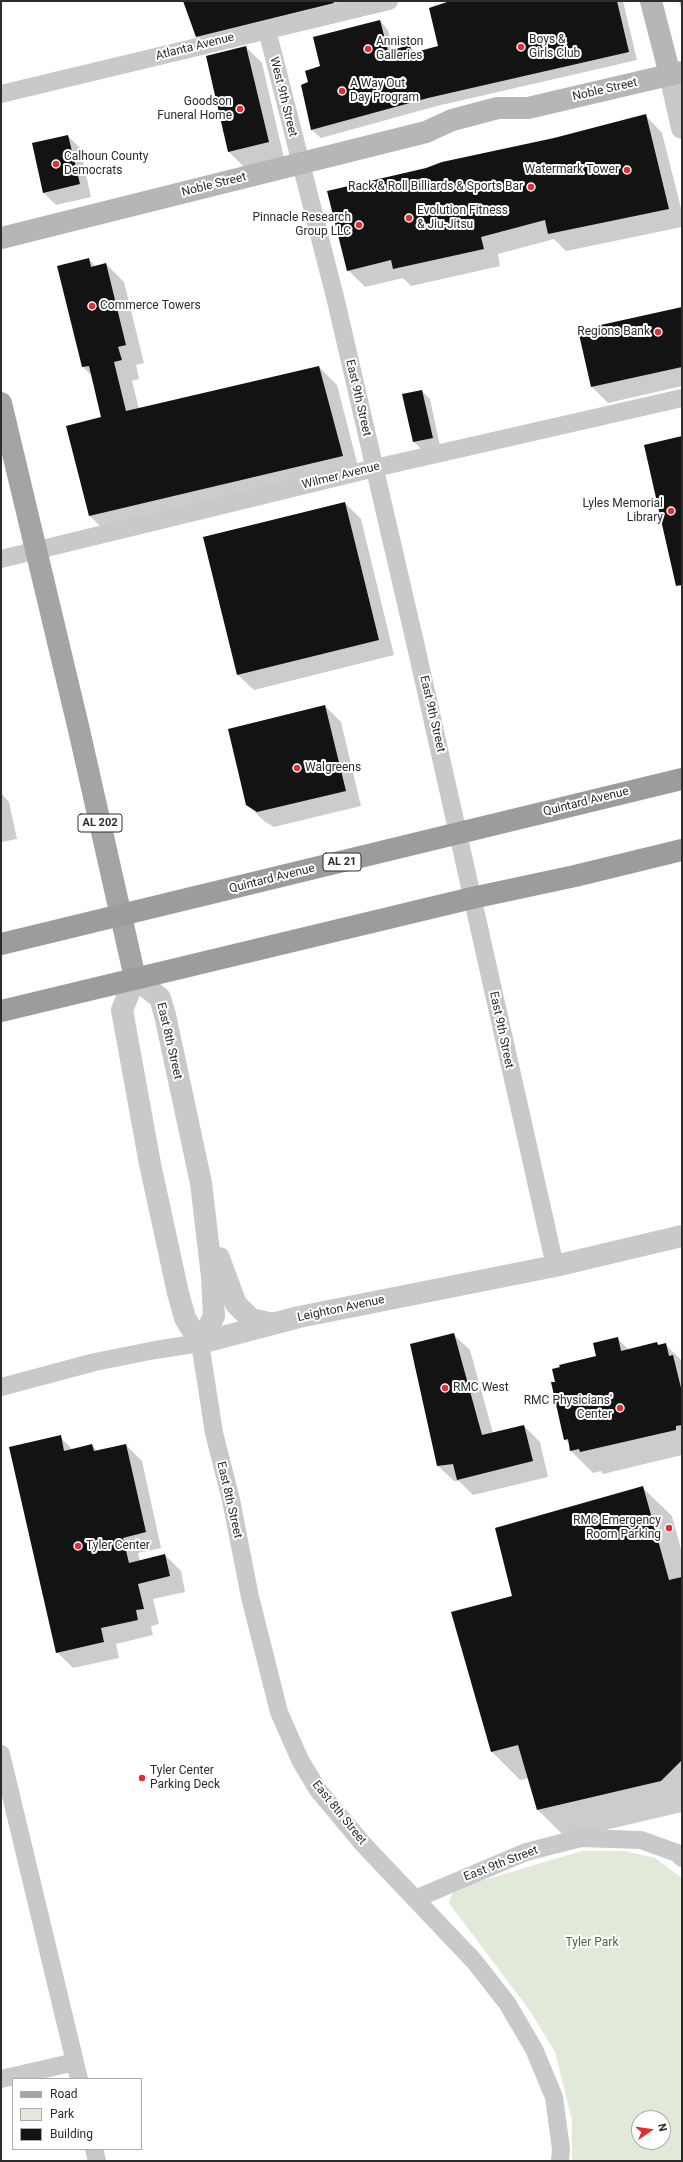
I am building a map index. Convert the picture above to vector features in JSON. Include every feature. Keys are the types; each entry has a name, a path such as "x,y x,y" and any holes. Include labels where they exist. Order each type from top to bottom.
{"highway":[{"name":"Quintard Avenue","path":"1,944 682,779"},
{"path":"1,1011 472,898 575,876 682,850"}],"main road":[{"path":"651,1 676,74"},
{"name":"Noble Street","path":"1,238 426,132 452,120 498,108 528,108 676,74"},
{"name":"AL 202","path":"1,403 135,978"}],"street":[{"name":"Atlanta Avenue","path":"1,94 389,1"},
{"name":"West 9th Street","path":"267,30 299,164"},
{"path":"676,74 682,128"},
{"name":"East 9th Street","path":"299,164 336,301 375,468 459,834 555,1266"},
{"name":"Wilmer Avenue","path":"1,559 375,468 682,398"},
{"name":"East 8th Street","path":"200,1343 214,1316 212,1277 201,1183 165,1015 160,998 135,978 122,1010 150,1164 178,1293 185,1318 200,1343 214,1433 231,1500 250,1597 279,1712 300,1760 318,1790 363,1844 479,1967 507,2003 534,2049 554,2097 561,2149 560,2161"},
{"path":"205,1219 236,1304 251,1319 273,1324"},
{"name":"Leighton Avenue","path":"1,1387 95,1362 200,1343 300,1317 555,1266 682,1236"},
{"path":"1,1754 3,1777 77,2071 1,2079"},
{"name":"East 9th Street","path":"415,1899 526,1852 581,1838 641,1840 677,1853 682,1858"},
{"path":"94,2150 97,2161"}],"green space":[{"name":"Tyler Park","path":"582,1851 625,1851 655,1858 682,1878 682,2161 572,2161 572,2120 555,2052 530,2011 449,1903 452,1894 460,1887"}],"building":[{"path":"183,1 333,1 334,3 196,37"},
{"path":"450,1 617,1 629,52 428,98 311,130 301,85 308,82 305,71 320,66 313,37 380,20 388,51 410,45 412,53 438,46 429,8"},
{"name":"Goodson Funeral Home","path":"246,46 269,142 228,152 206,56"},
{"path":"646,114 669,209 548,234 545,220 481,237 484,249 393,269 391,260 347,271 327,191 426,168 442,162 554,138"},
{"name":"Calhoun County Democrats","path":"68,135 80,184 43,193 32,143"},
{"path":"89,258 91,267 106,263 126,345 118,347 122,360 114,362 126,411 319,366 343,456 89,516 66,426 101,417 89,366 82,367 57,266"},
{"path":"682,307 682,367 591,387 578,330"},
{"path":"422,390 433,438 413,442 402,394"},
{"name":"Lyles Memorial Library","path":"682,436 682,585 676,586 644,445"},
{"path":"345,502 379,640 237,675 203,537"},
{"name":"Walgreens","path":"325,705 346,791 257,812 246,805 228,729"},
{"name":"RMC West","path":"454,1333 482,1435 524,1425 533,1461 457,1480 453,1464 437,1466 410,1344"},
{"name":"RMC Physicians' Center","path":"618,1337 621,1351 657,1342 658,1345 666,1343 669,1356 673,1355 682,1392 682,1425 676,1426 676,1430 580,1452 579,1449 570,1451 568,1439 564,1440 551,1382 555,1382 552,1369 560,1367 559,1365 596,1356 593,1343"},
{"name":"Tyler Center","path":"61,1435 64,1451 92,1444 94,1451 126,1444 146,1532 123,1538 129,1563 165,1554 170,1576 138,1584 144,1609 136,1610 138,1620 101,1628 104,1642 56,1653 9,1447"},
{"path":"643,1486 669,1580 682,1577 682,1760 661,1781 537,1810 518,1745 491,1752 451,1612 512,1596 495,1528"}],"place":[{"name":"Boys & Girls Club","path":"521,47"},
{"name":"Anniston Galleries","path":"368,49"},
{"name":"A Way Out Day Program","path":"342,91"},
{"name":"Goodson Funeral Home","path":"240,109"},
{"name":"Calhoun County Democrats","path":"56,164"},
{"name":"Watermark Tower","path":"627,170"},
{"name":"Rack & Roll Billiards & Sports Bar","path":"531,187"},
{"name":"Evolution Fitness & Jiu-Jitsu","path":"409,218"},
{"name":"Pinnacle Research Group LLC","path":"359,225"},
{"name":"Commerce Towers","path":"92,306"},
{"name":"Regions Bank","path":"658,332"},
{"name":"Lyles Memorial Library","path":"671,511"},
{"name":"Walgreens","path":"297,768"},
{"name":"RMC West","path":"445,1388"},
{"name":"RMC Physicians' Center","path":"620,1408"},
{"name":"RMC Emergency Room Parking","path":"669,1528"},
{"name":"Tyler Center","path":"78,1546"},
{"name":"Tyler Center Parking Deck","path":"142,1778"}]}
